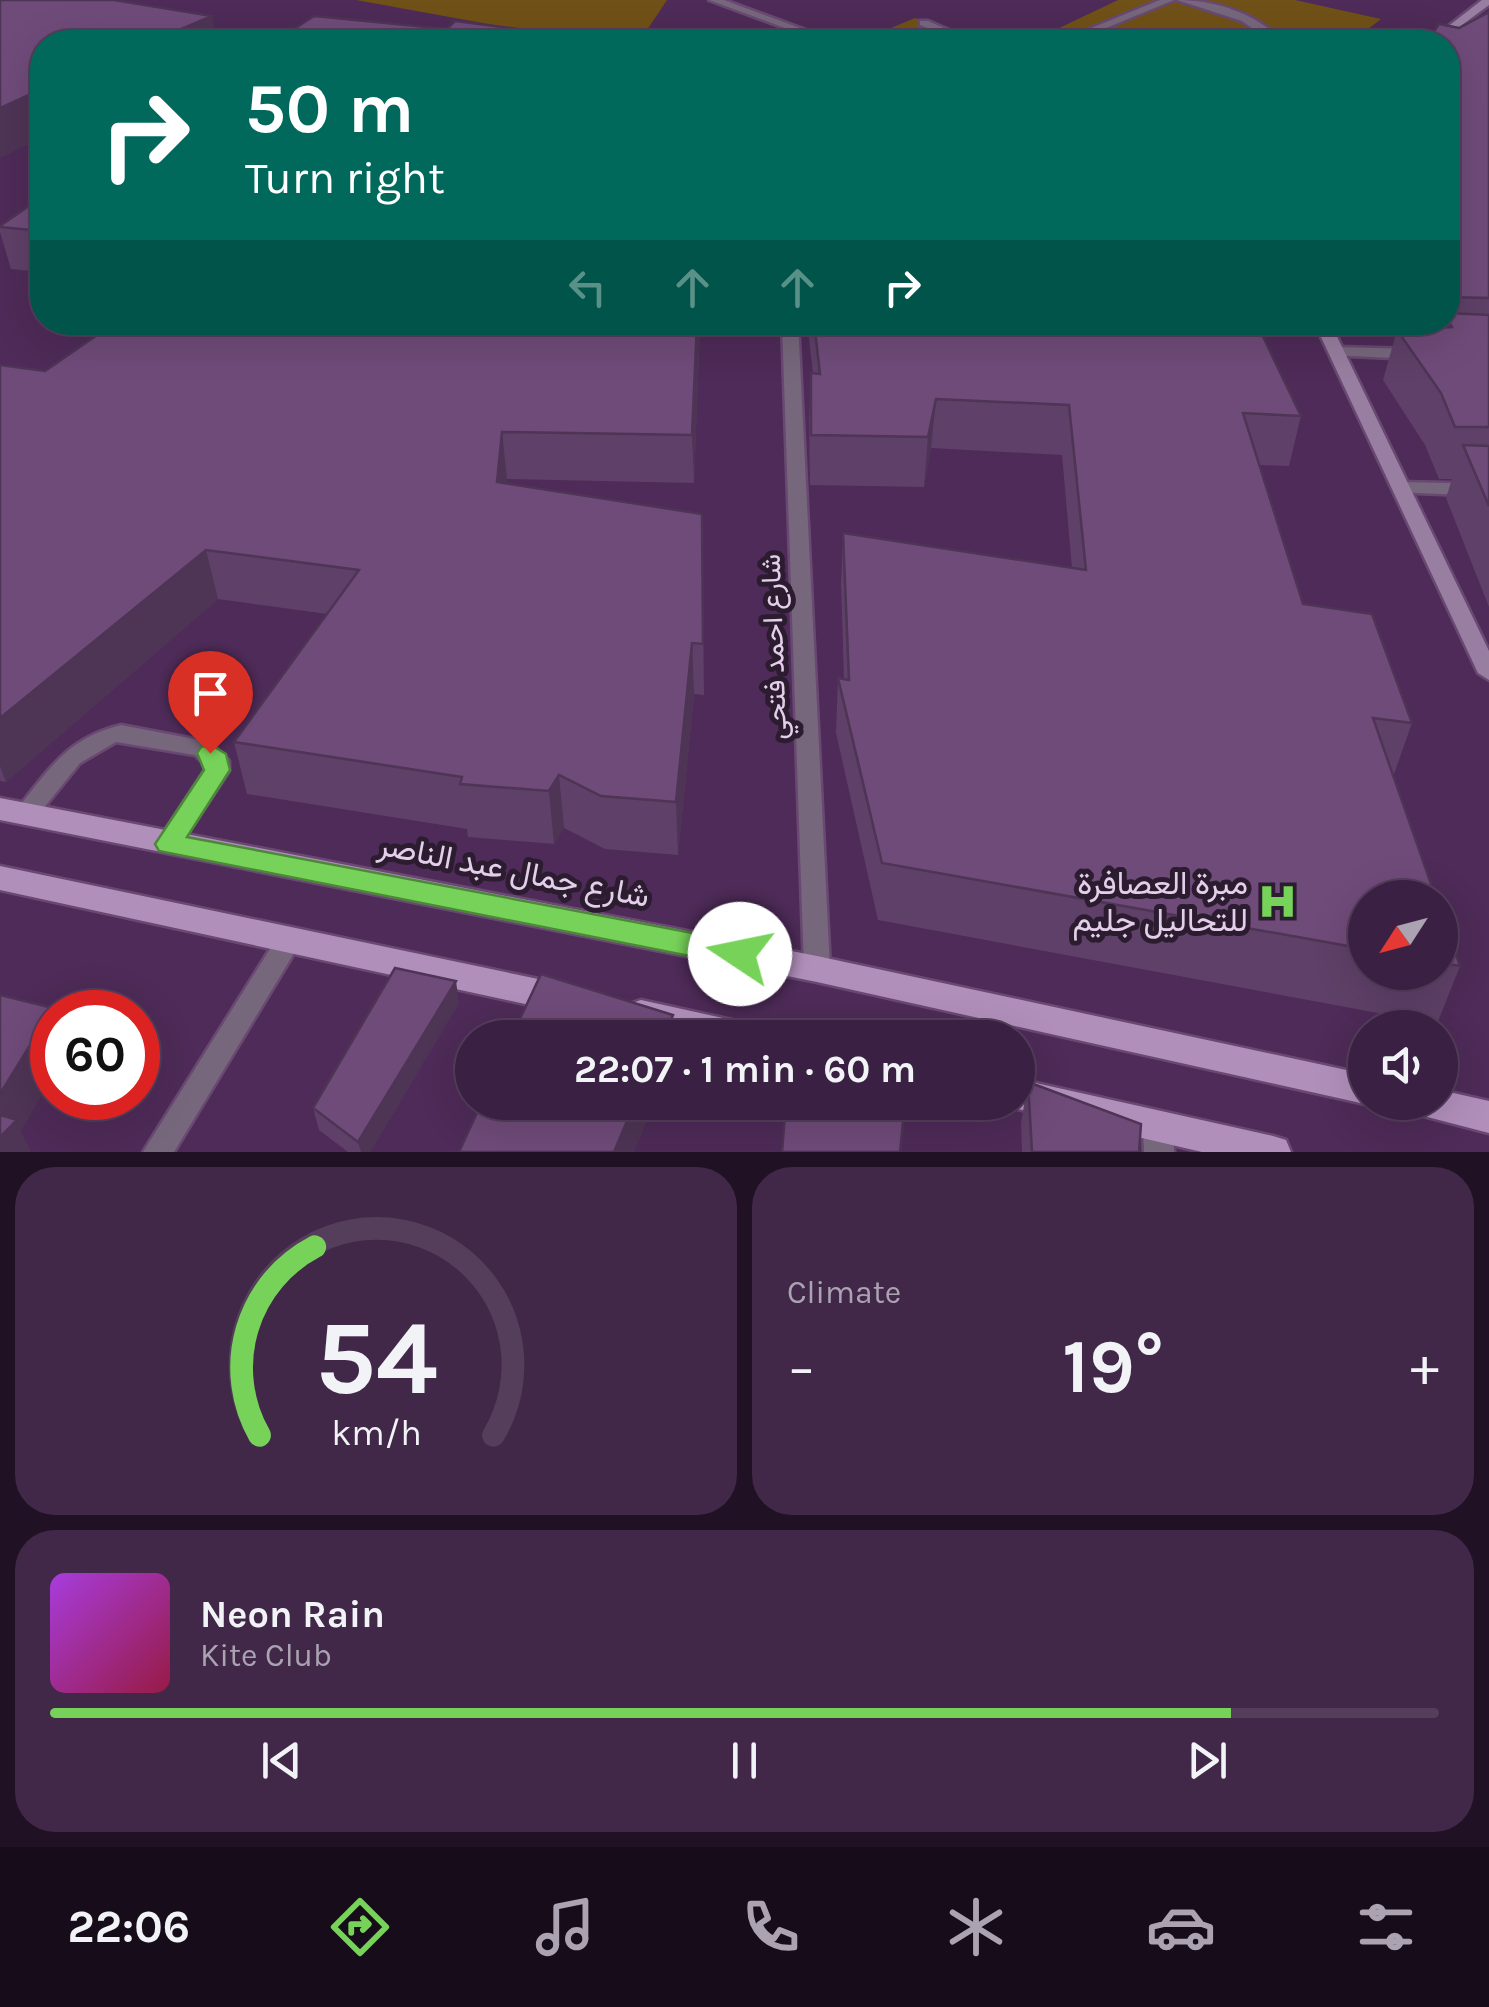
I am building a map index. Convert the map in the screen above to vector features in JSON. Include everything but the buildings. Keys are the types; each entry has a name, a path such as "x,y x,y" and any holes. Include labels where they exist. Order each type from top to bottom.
{"main road":[{"name":"شارع جمال عبد الناصر","path":"13,812 817,969 1348,1086"},
{"path":"0,878 666,1020"},
{"path":"1035,1099 1158,1138 1274,1152"},
{"path":"1458,1110 1489,1117"}],"street":[{"path":"714,0 795,30"},
{"path":"1093,30 1169,0"},
{"path":"1182,0 1246,20 1263,30"},
{"path":"1449,30 1489,0"},
{"path":"777,24 777,30"},
{"path":"924,24 939,30"},
{"name":"شارع احمد فتحي","path":"791,335 817,969"},
{"path":"1328,335 1489,673"},
{"path":"1336,352 1432,354"},
{"path":"1401,488 1489,490"},
{"path":"13,812 72,757 97,740 121,733 202,748 217,761 217,770 168,844"},
{"path":"158,1152 289,940"}],"shaded area":[{"path":"356,0 667,0 647,30 522,30"},
{"path":"1118,0 1295,0 1381,19 1367,30 1055,30"},
{"path":"915,18 958,30 886,30"}],"place":[{"name":"مبرة العصافرة للتحاليل جليم","path":"1278,901"}],"route":[{"path":"210,753 217,761 217,770 168,844 740,954"}]}
